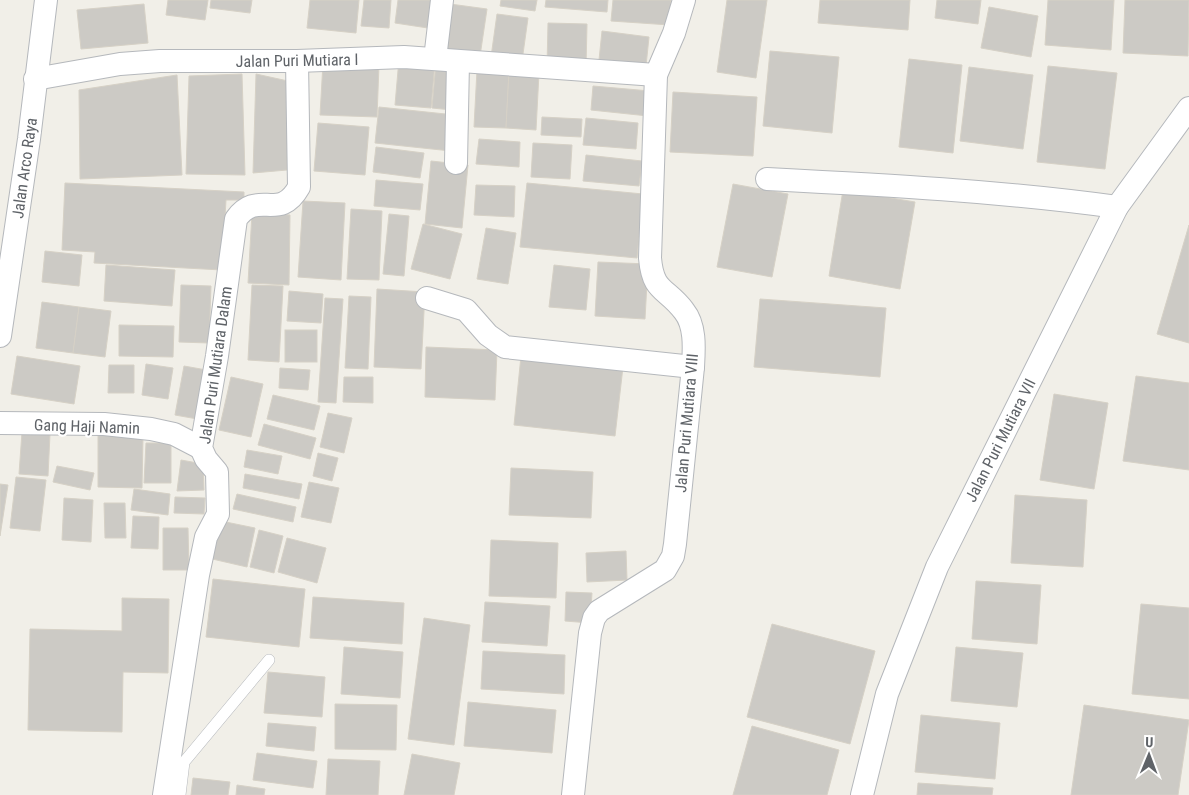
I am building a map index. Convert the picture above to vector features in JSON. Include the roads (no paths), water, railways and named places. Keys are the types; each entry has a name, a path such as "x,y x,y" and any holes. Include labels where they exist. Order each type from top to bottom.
{"street":[{"name":"Jalan Arco Raya","path":"0,336 29,139 46,0"},
{"path":"435,59 442,0"},
{"name":"Jalan Puri Mutiara VIII","path":"574,795 590,633 594,618 599,611 665,570 673,556 693,367 691,324 685,311 653,280 651,270 656,75 674,33 684,0"},
{"name":"Jalan Puri Mutiara I","path":"35,79 140,62 297,61 404,57 656,75"},
{"name":"Jalan Puri Mutiara Dalam","path":"164,795 198,575 206,537 218,514 217,472 201,448 217,356 236,219 244,208 256,204 274,206 286,202 294,197 299,187 297,61"},
{"path":"456,163 458,62"},
{"name":"Jalan Puri Mutiara VII","path":"862,795 887,694 937,567 1117,207 1189,108"},
{"path":"768,179 946,188 1026,195 1117,207"},
{"path":"427,298 466,310 488,335 505,347 693,367"},
{"name":"Gang Haji Namin","path":"0,422 104,424 151,429 174,434 201,448"}],"lane":[{"path":"180,795 184,762 269,660"}]}
